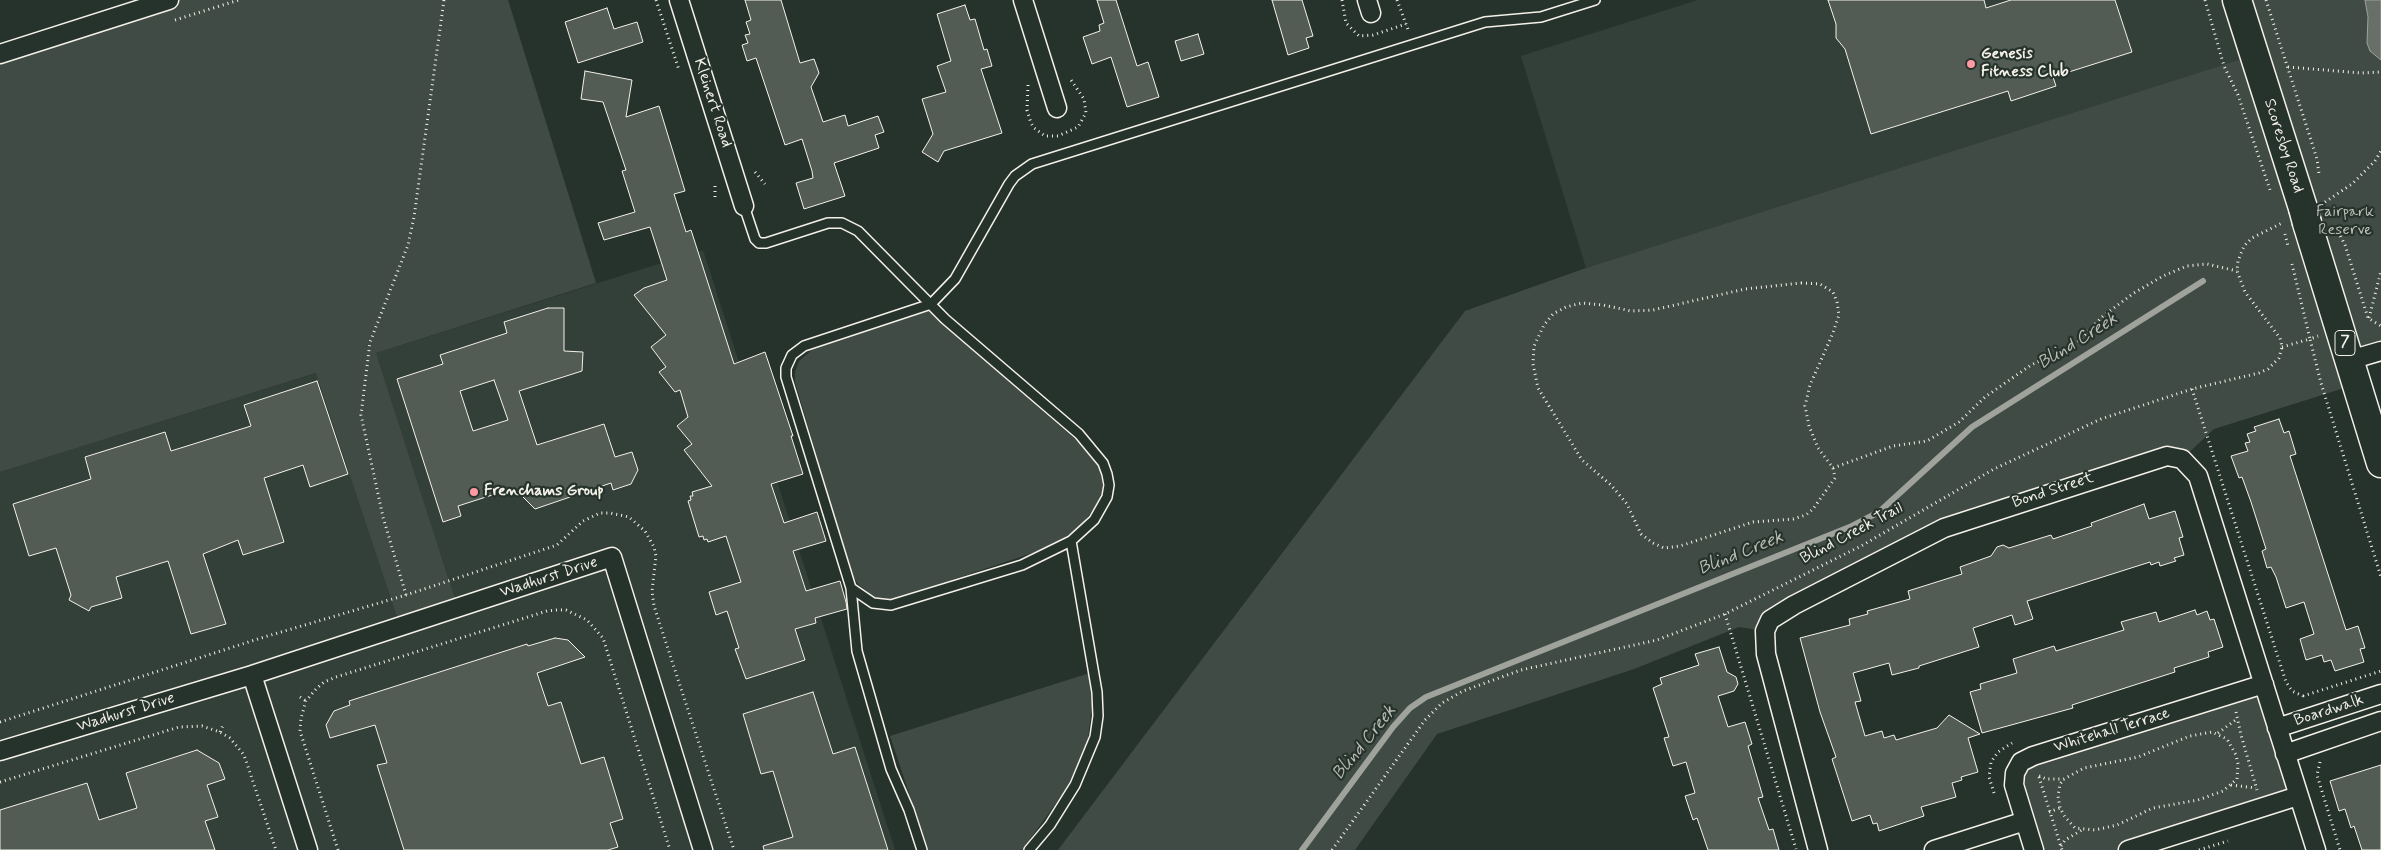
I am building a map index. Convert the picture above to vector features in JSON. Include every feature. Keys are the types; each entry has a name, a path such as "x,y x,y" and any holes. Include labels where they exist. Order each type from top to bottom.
{"main road":[{"name":"Scoresby Road","path":"2237,0 2308,223 2381,463"}],"street":[{"path":"0,54 169,0"},
{"name":"Kleinert Road","path":"679,0 744,206"},
{"path":"1023,0 1057,108"},
{"path":"2350,360 2380,342"},
{"name":"Bond Street","path":"1818,850 1766,654 1765,630 1770,620 1786,609 1944,528 2158,457 2167,456 2182,459 2198,476 2316,850"},
{"name":"Wadhurst Drive","path":"0,751 252,675 612,557 704,850"},
{"path":"252,675 308,850"},
{"name":"Whitehall Terrace","path":"2034,850 2013,778 2021,762 2033,756 2264,684"},
{"name":"Boardwalk","path":"2277,728 2381,694"},
{"name":"Boardwalk","path":"2285,754 2381,722"},
{"path":"2128,850 2298,796"},
{"path":"1934,850 2025,821"}],"lane":[{"path":"922,850 891,769 857,650 851,588 786,377 786,368 792,355 804,346 931,304 955,279 1009,184 1020,172 1032,164 1486,22 1542,17 1595,0"},
{"path":"744,206 755,238 762,243 828,223 842,223 852,227 945,318 1079,434 1103,462 1109,485 1107,497 1094,520 1071,541 1022,565 891,604 873,604 851,588"},
{"path":"1029,850 1050,825 1075,785 1095,737 1098,716 1097,692 1071,541"}],"path":[{"path":"406,595 382,517 361,415 370,342 408,245 414,216 444,0"},
{"path":"1397,0 1414,45"},
{"path":"2205,0 2224,66 2238,95 2297,190 2317,159 2266,0"},
{"path":"2288,67 2361,73 2381,72"},
{"path":"2328,200 2352,184 2375,161 2381,151"},
{"path":"2277,226 2259,233 2244,246 2238,261 2237,271 2245,292 2276,329 2282,347 2319,336"},
{"path":"2335,226 2345,245 2368,318 2379,325 2380,342"},
{"path":"2288,246 2321,383 2381,577"},
{"path":"1833,468 1893,446 1927,441 1959,422 1985,397 2031,365 2075,345 2103,316 2134,293 2163,276 2187,266 2207,264 2237,271"},
{"path":"2362,321 2368,318 2381,271"},
{"path":"1800,283 1820,284 1833,292 1838,302 1838,315 1833,333 1810,385 1806,406 1809,426 1818,448 1833,468 1835,478 1806,514 1793,519 1752,522 1680,546 1664,548 1641,534 1627,504 1611,485 1582,460 1538,388 1533,364 1534,346 1544,324 1554,314 1566,307 1582,303 1602,304 1631,311 1653,310 1745,289 1800,283"},
{"name":"Blind Creek Trail","path":"1332,850 1425,720 1452,697 1474,686 1521,670 1657,640 1725,614 1861,546 1994,469 2101,419 2192,389 2259,374 2276,363 2282,347"},
{"path":"2192,389 2286,682 2292,691 2303,696 2381,671"},
{"path":"0,722 262,638 406,595 557,545 583,521 600,513 610,513 629,517 646,531 654,547 656,556 652,591 654,606 734,850"},
{"path":"338,850 300,730 306,701 324,682 547,611 566,610 573,612 593,625 606,646 670,850"},
{"path":"1725,614 1796,850"},
{"path":"2232,693 2245,751 2264,807"},
{"path":"2303,696 2306,706"},
{"path":"300,697 306,701"},
{"path":"2038,776 2046,779 2064,779 2084,768 2097,764 2138,757 2203,732 2218,732 2237,719"},
{"path":"220,732 224,723"},
{"path":"0,782 179,727 202,726 220,732 238,745 244,755 276,850"},
{"path":"2064,779 2058,789 2060,808 2069,823 2082,830 2095,830 2117,825 2153,808 2198,800 2223,791 2231,785 2239,773 2236,755 2227,739 2218,732"},
{"path":"2236,755 2245,751"},
{"path":"2320,755 2321,760 2316,775 2340,850"},
{"path":"2033,756 2061,848"},
{"path":"2231,785 2257,788"},
{"path":"2049,812 2060,808"},
{"path":"2061,848 2065,840 2082,830"}],"shaded area":[{"path":"1698,0 2237,0 2254,55 1586,268 1521,56"},
{"path":"2365,0 2381,0 2381,60 2370,51 2367,43 2368,17"},
{"path":"703,250 895,850 0,850 0,472 317,373 400,626 448,576 376,353"}],"green space":[{"path":"169,0 508,0 596,283 376,353 458,608 400,626 316,373 0,472 0,54"},
{"name":"Fairpark Reserve","path":"2237,0 2381,0 2381,351 2350,361 2357,384 2214,429 2182,459 1961,521 1765,631 1739,627 1634,669 1437,734 1355,850 1058,850 1465,311 1586,268 2254,55"},
{"path":"927,310 1086,449 1098,464 1102,478 1102,493 1094,509 1080,526 1062,540 1041,550 892,600 876,599 858,584 851,573 795,382 795,372 799,361 813,349"},
{"path":"1090,673 1092,706 1087,746 1065,791 1022,850 928,850 890,736"},
{"path":"2264,684 2298,796 2128,850 2034,850 2017,767"}],"building":[{"path":"745,0 781,0 800,63 814,59 819,73 811,87 823,122 845,115 848,126 878,116 884,132 875,135 879,148 834,163 845,196 804,209 796,183 813,178 812,171 802,139 785,145 756,58 747,61 742,45 748,43 745,35 750,34 746,22 751,20"},
{"path":"1097,0 1116,0 1137,66 1148,62 1159,97 1127,107 1111,57 1092,64 1083,37 1100,31 1099,25 1104,23"},
{"path":"1272,0 1302,0 1313,36 1306,38 1309,48 1288,55"},
{"name":"Genesis Fitness Club","path":"1828,0 1984,0 1986,8 2011,0 2115,0 2132,52 2053,77 2056,86 2011,101 2008,91 1871,134 1845,49 1836,38 1836,24"},
{"path":"965,5 970,20 975,19 984,50 987,49 992,66 981,69 1002,133 944,151 938,162 922,152 933,134 922,99 946,92 937,66 951,61 937,14"},
{"path":"607,8 614,29 637,22 643,42 578,63 565,22"},
{"path":"1198,34 1204,54 1181,61 1175,41"},
{"path":"585,71 632,80 626,117 659,106 685,191 674,194 686,232 691,230 734,364 765,352 793,436 791,436 803,474 771,484 784,523 817,512 826,541 793,551 806,591 840,581 846,602 847,609 815,618 816,623 795,629 805,660 746,679 735,649 739,648 727,611 716,615 709,592 741,582 726,536 708,542 707,539 704,540 703,536 699,537 688,501 691,500 690,496 693,496 692,492 712,486 684,450 692,444 677,426 688,417 680,390 675,392 659,372 666,367 651,347 666,335 634,295 644,288 667,280 650,227 604,240 598,223 635,212 622,171 626,170 603,102 581,99"},
{"path":"548,308 564,308 564,351 583,352 582,371 519,391 537,445 604,424 615,457 632,452 638,470 631,484 613,490 611,483 535,509 514,488 458,506 461,516 443,522 397,379 443,364 440,355 507,333 504,322","holes":["494,380 508,420 473,431 460,391"]},
{"path":"317,381 348,474 310,487 303,465 264,478 284,542 243,555 238,540 203,554 226,624 191,634 168,561 116,577 122,598 91,607 89,611 69,600 71,595 56,548 29,556 13,504 91,479 85,457 165,432 171,451 251,426 244,405"},
{"path":"2279,419 2284,433 2289,431 2296,454 2290,456 2346,630 2358,626 2365,648 2360,649 2364,662 2335,671 2331,660 2324,662 2322,655 2306,660 2300,639 2314,634 2304,602 2286,608 2276,577 2271,567 2267,568 2262,551 2266,549 2251,502 2242,477 2239,478 2231,456 2248,451 2245,443 2250,442 2247,434 2256,431 2254,427"},
{"path":"2144,504 2149,519 2175,511 2183,537 2179,538 2184,555 2174,558 2176,561 2160,566 2159,562 2151,565 2150,562 2027,601 2033,619 2015,625 2012,615 1973,628 1979,647 1919,666 1919,668 1892,675 1889,663 1853,673 1861,701 1855,702 1865,736 1882,731 1884,738 1894,735 1896,740 1937,728 1949,715 1980,734 1968,738 1978,772 1961,777 1962,780 1952,783 1956,797 1921,807 1924,816 1879,831 1877,823 1873,824 1870,815 1852,821 1832,759 1836,757 1820,712 1800,638 1850,625 1849,619 1868,614 1867,611 1910,599 1908,591 1962,574 1960,567 1991,556 1997,547 2003,545 2009,548 2051,535 2053,539 2092,526 2091,523"},
{"path":"2195,610 2197,615 2207,611 2210,620 2214,619 2223,647 2208,652 2209,657 2174,668 2175,672 2072,705 2073,708 1982,733 1970,692 1981,689 1980,684 2017,673 2013,659 2054,646 2056,651 2124,630 2121,622 2156,612 2159,622"},
{"path":"555,638 568,640 585,657 537,673 548,706 561,702 581,764 604,757 623,819 610,823 618,847 608,850 404,850 377,765 387,763 375,725 330,738 326,725 334,711 350,705 349,701 527,644 528,646"},
{"path":"1719,647 1727,672 1736,677 1738,684 1734,691 1718,696 1728,727 1745,722 1752,744 1748,746 1763,797 1758,798 1769,830 1773,829 1779,850 1708,850 1697,818 1693,820 1685,796 1695,793 1686,762 1673,766 1664,738 1669,737 1653,688 1662,684 1660,678 1699,665 1695,654"},
{"path":"813,692 833,754 855,747 888,850 764,850 763,846 793,837 773,771 761,774 743,714"},
{"path":"197,750 219,763 225,779 207,785 218,817 205,821 215,850 0,850 0,810 87,783 99,820 137,808 126,773"},
{"path":"2381,765 2381,850 2362,850 2354,826 2351,828 2345,809 2339,811 2330,781"}],"waterway":[{"name":"Blind Creek","path":"1302,850 1393,727 1410,708 1426,697 1852,526 1879,512 1972,427 2203,281"}],"place":[{"name":"Genesis Fitness Club","path":"1971,64"},
{"name":"Frenchams Group","path":"474,492"}]}
